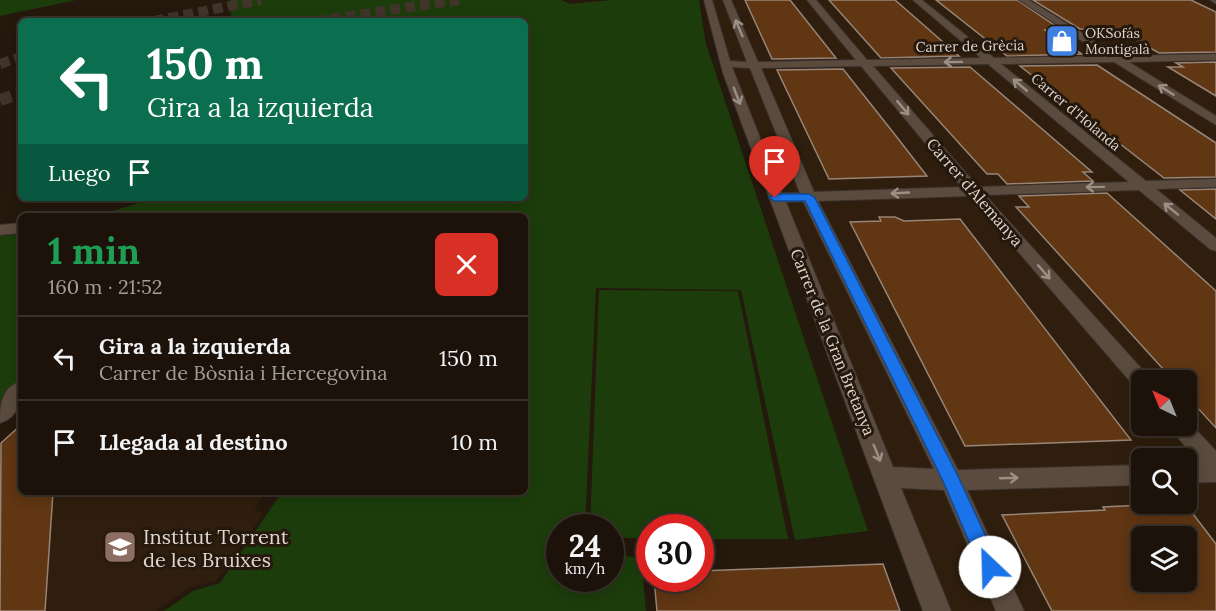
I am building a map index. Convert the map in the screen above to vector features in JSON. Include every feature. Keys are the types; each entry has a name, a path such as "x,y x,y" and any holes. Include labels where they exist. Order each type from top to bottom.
{"street":[{"name":"Carrer d'Alemanya","path":"811,0 972,190 1131,370"},
{"name":"Carrer d'Holanda","path":"917,0 1216,246"},
{"path":"1023,0 1216,121"},
{"name":"Carrer de la Gran Bretanya","path":"937,611 887,477 775,198 725,63 708,2 728,2 809,198 951,480 1010,611"},
{"name":"Carrer de Grècia","path":"725,63 754,65 1216,57"},
{"path":"775,198 1216,183"},
{"path":"0,230 18,228"},
{"path":"0,415 18,393"},
{"path":"1189,436 1216,467"},
{"path":"1197,473 1216,472"},
{"path":"887,477 951,480 1131,474"}],"shaded area":[{"path":"711,0 1216,0 1216,611 938,611 777,203"},
{"name":"Institut Torrent de les Bruixes","path":"18,428 18,495 264,495 254,510 264,513 216,581 189,588 156,611 0,611 1,443"}],"green space":[{"path":"0,0 76,0 0,16"},
{"path":"229,0 561,0 570,4 612,0 699,0 706,44 868,531 795,540 741,290 596,288 586,514 546,514 546,592 624,592 624,556 636,557 636,592 644,592 646,611 164,611 193,591 220,583 280,495 528,495 528,213 106,213 145,201 528,201 528,18 232,18"},
{"path":"18,234 18,380 0,404 0,236"},
{"path":"599,290 738,291 788,539 714,539 714,514 636,514 636,538 624,538 624,514 591,514"}],"building":[{"path":"745,0 790,0 836,58 772,59"},
{"path":"829,0 895,0 959,56 881,58"},
{"path":"936,0 1017,0 1060,29 1045,30 1082,54 1007,56"},
{"path":"1033,0 1191,0 1216,12 1216,52 1159,53 1120,31 1080,29"},
{"path":"1216,62 1216,96 1168,67 1183,67 1176,63"},
{"path":"1097,65 1216,143 1216,177 1164,178 1020,66"},
{"path":"970,67 1092,172 1083,172 1093,181 1007,184 998,174 987,174 891,68"},
{"path":"843,69 927,176 829,179 777,70"},
{"path":"1216,189 1216,219 1180,190"},
{"path":"1107,193 1216,291 1216,428 1197,407 1197,370 1164,370 1016,207 1029,207 1019,196"},
{"path":"879,217 895,217 904,221 960,219 1131,440 965,446 850,222 881,221"},
{"path":"18,428 18,495 53,495 45,611 0,611 1,443"},
{"path":"1131,506 1131,514 1193,514 1216,544 1216,611 1052,611 1002,515 1105,510 1103,507"},
{"path":"883,564 900,611 657,611 655,592 714,592 714,570"}],"tunnel":[{"path":"169,18 261,0"},
{"path":"336,18 459,0"},
{"path":"0,64 18,58"},
{"path":"0,100 18,94"}],"place":[{"name":"OKSofás Montigalà","path":"1062,41"},
{"name":"Institut Torrent de les Bruixes","path":"120,547"}],"route":[{"path":"775,198 809,198 951,480 990,567"}]}
